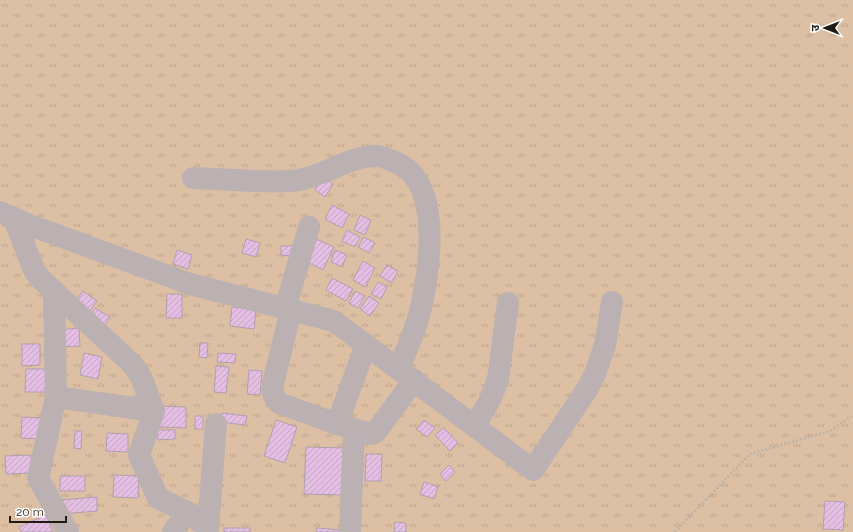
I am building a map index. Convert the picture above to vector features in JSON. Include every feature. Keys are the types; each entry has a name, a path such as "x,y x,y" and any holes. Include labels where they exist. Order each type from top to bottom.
{"street":[{"path":"194,178 292,181 310,178 353,159 379,156 399,164 410,171 418,182 425,199 428,216 429,242 422,304 406,375 376,432 371,434 345,427 279,403 274,398 272,392 288,309 310,227"},
{"path":"6,215 32,267 41,279 133,365 141,377 154,411 139,455 158,498 187,512 208,530"},
{"path":"6,215 190,284 334,321 533,470 586,391 595,374 605,345 612,302"},
{"path":"54,292 56,397 38,478 68,532"},
{"path":"474,426 492,399 496,385 508,303"},
{"path":"350,532 345,427 366,345"},
{"path":"56,397 154,411"},
{"path":"208,530 216,424"},
{"path":"172,532 187,512"}],"path":[{"path":"674,532 750,454 830,431 853,416"}],"green space":[{"path":"0,0 853,0 853,532 0,532"}],"building":[{"path":"323,177 333,184 325,197 315,190"},
{"path":"332,205 349,214 342,228 325,219"},
{"path":"360,215 371,220 365,235 354,230"},
{"path":"347,230 360,237 355,247 342,241"},
{"path":"364,237 375,243 369,253 358,247"},
{"path":"246,239 260,243 256,257 242,253"},
{"path":"316,239 334,247 323,270 305,261"},
{"path":"281,246 295,246 294,256 281,255"},
{"path":"177,250 192,255 188,269 173,264"},
{"path":"335,250 347,255 342,267 331,262"},
{"path":"363,261 375,268 365,287 353,280"},
{"path":"387,265 398,271 392,283 380,276"},
{"path":"332,278 353,289 346,301 326,290"},
{"path":"378,282 387,287 381,299 371,294"},
{"path":"83,291 97,301 89,312 75,302"},
{"path":"355,291 365,296 358,308 349,303"},
{"path":"167,294 182,294 182,318 166,318"},
{"path":"369,296 379,303 370,316 360,309"},
{"path":"232,307 256,310 254,329 230,326"},
{"path":"95,308 110,317 105,325 90,317"},
{"path":"79,328 80,346 58,347 57,330"},
{"path":"200,343 208,343 207,358 199,357"},
{"path":"22,344 40,344 40,365 22,366"},
{"path":"84,353 102,357 98,379 80,375"},
{"path":"218,353 236,354 235,363 217,362"},
{"path":"216,366 229,367 226,393 214,392"},
{"path":"26,369 46,369 45,392 25,392"},
{"path":"249,370 262,371 260,395 247,394"},
{"path":"159,406 186,407 186,428 159,427"},
{"path":"222,413 247,416 245,425 221,422"},
{"path":"195,416 203,416 203,429 195,429"},
{"path":"22,417 42,418 42,439 21,438"},
{"path":"276,420 297,427 285,463 264,456"},
{"path":"424,420 435,428 427,437 416,429"},
{"path":"444,428 458,443 450,451 435,435"},
{"path":"157,430 175,430 175,439 158,440"},
{"path":"75,431 82,431 81,449 74,448"},
{"path":"107,433 128,434 128,452 106,451"},
{"path":"306,447 346,448 345,495 304,494"},
{"path":"366,454 382,454 381,481 365,481"},
{"path":"31,455 32,473 6,474 5,456"},
{"path":"449,465 455,472 446,481 440,474"},
{"path":"114,475 139,476 138,498 113,497"},
{"path":"60,476 85,476 85,491 60,491"},
{"path":"424,482 438,487 434,499 420,494"},
{"path":"97,497 97,511 61,514 60,500"},
{"path":"825,501 845,502 843,530 823,529"},
{"path":"46,515 53,532 22,532 19,527"},
{"path":"395,522 406,523 406,532 394,532"},
{"path":"224,528 250,528 250,532 224,532"},
{"path":"317,528 342,530 342,532 316,532"}]}
